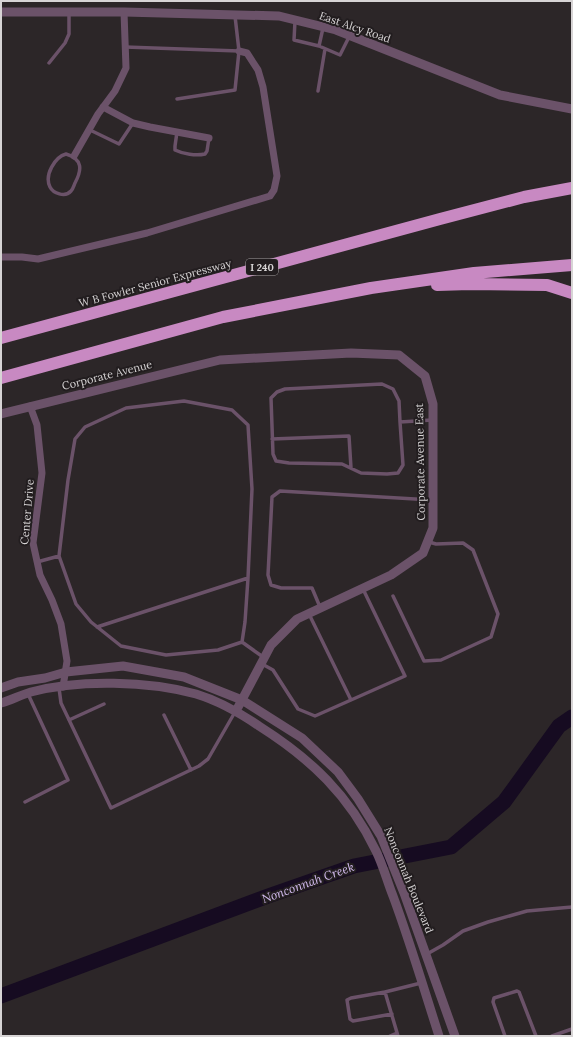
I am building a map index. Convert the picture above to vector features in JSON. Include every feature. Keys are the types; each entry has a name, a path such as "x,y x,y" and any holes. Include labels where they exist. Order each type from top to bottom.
{"highway":[{"path":"524,197 572,181"},
{"name":"I 240","path":"524,197 572,188"},
{"name":"W B Fowler Senior Expressway","path":"1,338 524,197"},
{"path":"1,378 223,318 372,288 474,273 572,265"},
{"path":"372,288 470,284 547,285 572,293"}],"street":[{"name":"East Alcy Road","path":"1,12 124,12 279,16 323,27 350,36 500,95 572,109"},
{"path":"74,156 88,129 116,91 126,68 124,12"},
{"path":"1,257 38,259 147,233 270,196 274,190 277,176 263,86 255,63 247,53 239,51"},
{"path":"103,107 133,123 209,138"},
{"name":"Corporate Avenue East","path":"220,360 351,353 399,355 425,376 433,404 433,528 423,553 391,575 297,619 271,645 236,711"},
{"name":"Corporate Avenue","path":"1,414 220,360"},
{"name":"Center Drive","path":"30,406 38,425 42,473 33,543 40,575 61,624 67,661 66,672 61,687"},
{"name":"Nonconnah Boulevard","path":"1,688 18,682 45,678 66,672 123,666 184,677 242,700 302,738 338,772 361,802 381,836 426,954 454,1036"},
{"name":"Nonconnah Boulevard","path":"1,703 28,694 61,687 118,683 156,686 197,694 236,711 286,743 314,766 351,808 376,851 404,928 439,1036"}],"lane":[{"path":"49,63 65,43 69,34 69,12"},
{"path":"177,99 235,90 239,51 235,15"},
{"path":"296,20 294,40 319,46 340,55 350,36"},
{"path":"319,46 323,27"},
{"path":"125,47 239,51"},
{"path":"318,91 324,49"},
{"path":"88,129 119,144 133,123"},
{"path":"177,132 175,150 179,152 201,155 205,154 207,151 209,138"},
{"path":"66,154 74,156 80,165 80,174 71,191 61,194 49,186 49,173 58,158 66,154"},
{"path":"382,384 393,389 399,401 400,422 403,465 398,473 361,473 342,464 289,463 276,461 272,454 271,398 277,392 285,389 382,384"},
{"path":"184,401 232,410 248,425 252,489 246,622 242,642 218,650 166,655 121,646 97,627 76,604 59,556 68,480 75,439 85,427 126,408 184,401"},
{"path":"400,422 433,420"},
{"path":"272,439 349,436 350,468"},
{"path":"320,608 312,588 281,588 271,585 268,575 272,497 280,491 433,500"},
{"path":"394,596 424,661 441,660 490,637 498,614 473,550 464,543 436,544 428,542"},
{"path":"37,562 59,556"},
{"path":"97,627 248,578"},
{"path":"242,642 273,670 298,709 315,716 405,676 363,589"},
{"path":"309,613 351,700"},
{"path":"61,687 61,703 111,808 200,766 208,759 236,711"},
{"path":"25,802 68,780 28,694"},
{"path":"69,720 104,704"},
{"path":"164,715 191,770"},
{"path":"426,954 443,945 463,931 488,922 528,911 572,907"},
{"path":"392,1014 353,1021 350,1019 348,1000 351,998 422,983"},
{"path":"506,1036 493,1002 494,998 516,991 519,992 536,1036"},
{"path":"385,992 398,1034 390,1036"},
{"path":"552,1036 572,1029"}],"waterway":[{"name":"Nonconnah Creek","path":"1,996 271,895 354,866 451,847 504,802 559,726 572,717"}]}
